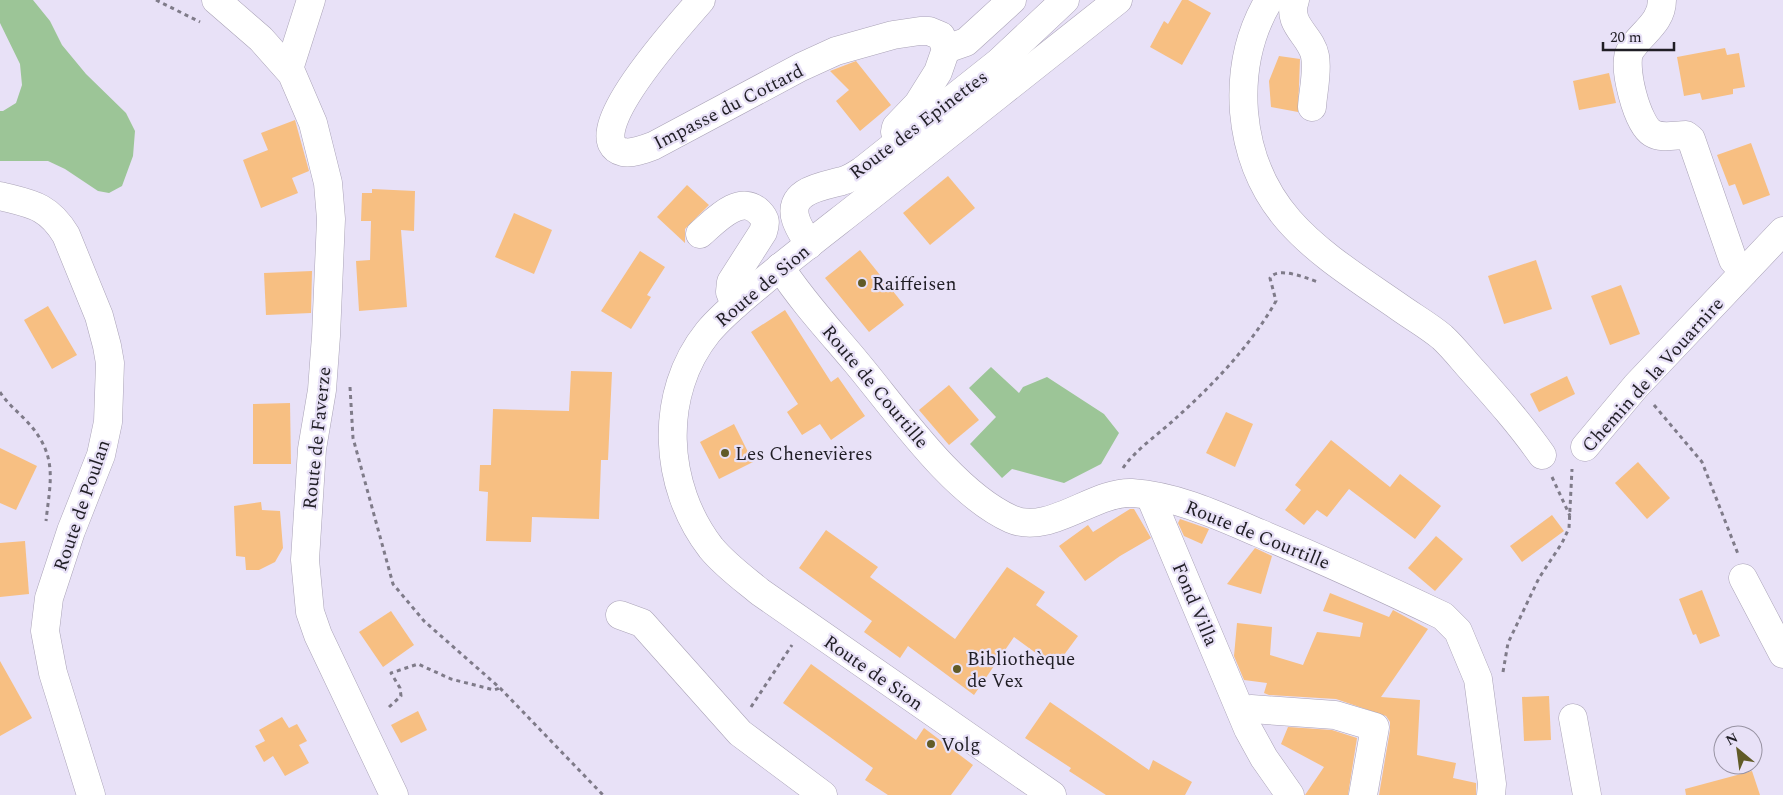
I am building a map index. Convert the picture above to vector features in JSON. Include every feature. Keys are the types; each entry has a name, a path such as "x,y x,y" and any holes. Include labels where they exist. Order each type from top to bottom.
{"street":[{"name":"Route de Faverze","path":"216,0 261,39 289,69 306,104 319,143 328,184 331,219 322,390 312,449 305,560 306,589 310,612 318,635 394,795"},
{"path":"289,69 311,0"},
{"name":"Impasse du Cottard","path":"701,0 633,84 615,113 610,135 614,146 618,150 629,152 653,146 801,67 836,51 864,45 893,35 920,31 929,31 942,36 946,49"},
{"path":"900,142 895,132 896,127 930,88 946,49 966,42 1012,0"},
{"name":"Route des Epinettes","path":"809,244 795,215 798,202 803,195 815,186 853,176 900,142 999,62 1065,0"},
{"name":"Route de Sion","path":"1052,795 760,592 731,568 704,538 687,509 679,484 673,449 673,418 681,378 689,361 708,331 735,305 780,267 1118,0"},
{"path":"1269,0 1254,28 1245,59 1243,92 1246,129 1257,173 1268,194 1279,210 1309,242 1345,270 1442,337 1519,422 1542,456"},
{"path":"1295,0 1293,14 1297,26 1312,46 1315,55 1312,107"},
{"path":"1662,0 1662,7 1656,21 1630,51 1628,58 1630,78 1639,115 1644,126 1652,133 1662,136 1686,135 1691,139 1733,260 1744,272"},
{"name":"Route de Poulan","path":"0,196 43,208 58,222 66,235 99,316 108,346 110,363 108,422 101,455 65,548 49,598 45,631 52,673 91,795"},
{"path":"700,234 722,215 744,204 753,205 764,216 766,224 763,232 731,282 730,292 735,305"},
{"name":"Chemin de la Vouarnire","path":"1585,447 1636,386 1783,231"},
{"name":"Route de Courtille","path":"780,267 929,450 959,482 992,508 1013,520 1032,522 1050,519 1114,496 1131,493 1181,502 1208,511 1324,560 1443,616 1458,631 1478,679 1492,784 1491,795"},
{"name":"Fond Villa","path":"1150,496 1256,744 1290,795"},
{"path":"1743,578 1783,654"},
{"path":"620,615 642,623 740,733 823,795"},
{"path":"1242,712 1251,709 1335,715 1357,720 1374,727 1363,795"},
{"path":"1573,718 1587,795"}],"path":[{"path":"1114,496 1121,470 1126,464 1178,417 1225,368 1267,318 1276,301 1270,278 1272,275 1277,273 1301,276 1322,284"},
{"path":"349,381 353,438 393,584 424,621 500,688 603,795"},
{"path":"1636,386 1702,462 1715,490 1743,568 1743,578"},
{"path":"0,392 31,425 43,441 49,455 51,467 46,526"},
{"name":"Chemin de la Vouarnire","path":"1502,675 1508,643 1539,578 1562,543 1570,518 1572,466 1585,447"},
{"path":"1542,456 1570,518"},
{"path":"747,714 794,642"},
{"path":"389,707 401,696 400,688 391,673 418,664 451,679 494,690 500,688"}],"green space":[{"path":"0,0 33,0 50,21 62,45 86,74 126,113 135,131 133,156 122,186 109,193 98,191 65,169 48,161 0,161 0,111 16,103 22,85 20,64 0,23"},
{"path":"991,367 1019,393 1023,387 1047,377 1104,414 1119,433 1101,464 1064,483 1012,469 1002,478 970,444 996,417 969,388"}],"building":[{"path":"1182,0 1188,0 1211,13 1182,65 1150,47 1164,21 1168,24"},
{"path":"1725,48 1727,55 1739,53 1745,87 1733,89 1733,94 1702,100 1700,93 1684,96 1677,57"},
{"path":"1279,56 1300,59 1298,112 1271,107 1269,81"},
{"path":"856,61 891,105 860,131 836,101 849,90 830,71"},
{"path":"1609,73 1616,103 1579,110 1573,81"},
{"path":"295,120 309,171 292,178 298,193 261,208 243,160 268,150 261,133"},
{"path":"1751,143 1770,195 1743,205 1735,184 1729,186 1717,155"},
{"path":"948,176 975,208 930,245 903,213"},
{"path":"687,185 709,205 685,229 685,243 657,217"},
{"path":"372,189 415,191 414,231 401,230 407,307 359,311 356,261 370,260 371,221 361,221 362,193 372,193"},
{"path":"514,213 552,230 534,274 495,257"},
{"path":"860,250 904,305 869,332 825,278"},
{"path":"640,251 665,267 647,295 651,297 631,329 601,311"},
{"path":"1536,260 1552,309 1504,324 1488,276"},
{"path":"312,271 311,313 266,315 264,273"},
{"path":"1621,285 1640,334 1610,345 1591,296"},
{"path":"48,306 77,355 52,369 24,320"},
{"path":"785,310 831,382 838,377 865,416 831,440 820,424 802,435 787,412 798,404 751,332"},
{"path":"571,371 612,372 608,460 601,460 599,519 532,517 531,542 486,541 488,492 479,491 480,465 491,465 493,409 569,411"},
{"path":"1567,376 1575,394 1539,412 1530,394"},
{"path":"949,385 979,420 949,445 919,410"},
{"path":"290,403 291,464 253,464 253,404"},
{"path":"1226,412 1253,424 1235,467 1206,453"},
{"path":"734,424 753,462 719,479 700,442"},
{"path":"1331,440 1390,487 1400,474 1441,506 1415,539 1349,489 1327,517 1317,510 1304,525 1285,510 1301,490 1295,485"},
{"path":"0,448 37,466 16,510 0,503"},
{"path":"1638,462 1670,498 1647,519 1615,483"},
{"path":"261,502 262,510 280,511 283,548 275,562 259,570 246,570 245,557 236,556 234,506"},
{"path":"1130,509 1134,509 1151,538 1120,556 1085,581 1059,546 1088,525 1093,532"},
{"path":"1552,515 1564,531 1522,562 1510,546"},
{"path":"1180,519 1209,529 1202,544 1184,536 1178,523"},
{"path":"826,530 878,567 870,577 955,639 1007,567 1045,592 1036,605 1078,636 1055,667 1014,637 974,695 908,646 900,658 864,632 872,621 799,568"},
{"path":"1436,536 1463,559 1435,591 1408,568"},
{"path":"25,541 29,594 0,597 0,543"},
{"path":"1255,548 1272,556 1261,594 1227,584"},
{"path":"1702,590 1720,636 1700,644 1696,634 1693,635 1679,599"},
{"path":"1330,593 1389,617 1393,610 1428,629 1381,697 1420,700 1417,755 1456,763 1453,778 1476,783 1476,795 1379,795 1390,730 1390,722 1386,716 1336,699 1269,695 1264,693 1267,683 1244,680 1234,656 1237,623 1272,627 1270,655 1303,665 1317,632 1360,637 1363,623 1323,611"},
{"path":"391,611 414,645 383,667 359,632"},
{"path":"0,661 32,718 0,736"},
{"path":"811,664 916,740 924,728 973,765 951,795 888,795 865,780 873,768 783,703"},
{"path":"1549,696 1551,740 1524,741 1522,697"},
{"path":"1050,702 1149,770 1153,760 1192,782 1185,795 1106,795 1069,771 1071,768 1025,738"},
{"path":"418,711 427,730 401,743 391,725"},
{"path":"282,717 289,728 297,724 307,741 299,745 309,763 285,776 273,756 264,762 255,746 265,741 259,730"},
{"path":"1288,727 1332,730 1357,738 1348,795 1305,795 1324,767 1281,744"},
{"path":"1737,775 1753,775 1760,795 1686,795 1685,789"}],"place":[{"name":"Raiffeisen","path":"862,283"},
{"name":"Les Chenevières","path":"725,453"},
{"name":"Bibliothèque de Vex","path":"957,669"},
{"name":"Volg","path":"931,744"}]}
